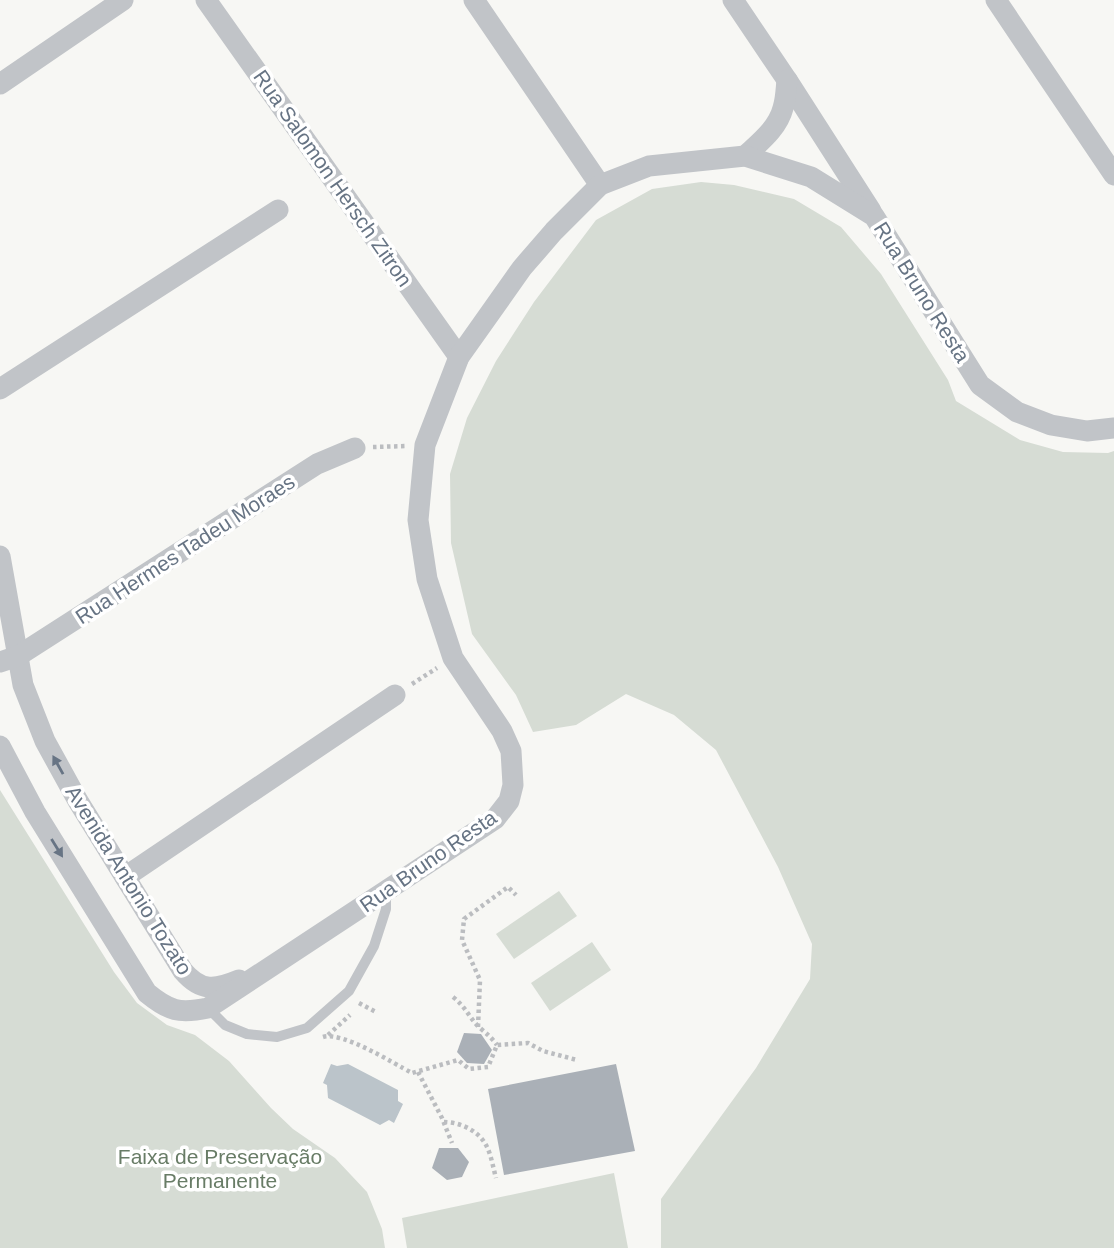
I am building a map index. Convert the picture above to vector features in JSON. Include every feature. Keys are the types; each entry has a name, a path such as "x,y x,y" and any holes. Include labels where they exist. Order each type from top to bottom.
{"street":[{"path":"0,83 123,0"},
{"name":"Rua Salomon Hersch Zitron","path":"206,0 459,357"},
{"path":"474,0 600,185"},
{"path":"733,0 874,216"},
{"path":"996,0 1114,175"},
{"path":"745,156 779,120 784,107 787,80"},
{"name":"Rua Bruno Resta","path":"269,967 495,819 509,801 513,785 511,751 502,731 453,658 426,579 418,520 425,445 459,357 522,268 600,185 649,166 745,156 811,177 874,216 980,385 1017,412 1051,425 1087,431 1114,428"},
{"path":"0,389 278,211"},
{"name":"Rua Hermes Tadeu Moraes","path":"9,659 317,464 355,449"},
{"name":"Avenida Antonio Tozato","path":"0,556 9,659 23,685 45,741 78,801 183,971 191,980 206,987 221,987 269,967"},
{"path":"125,877 395,695"},
{"name":"Avenida Antonio Tozato","path":"0,746 35,813 147,993 174,1010 190,1012 208,1008"},
{"path":"208,1008 269,967"}],"lane":[{"path":"208,1008 225,1025 247,1034 277,1037 307,1028 349,991 374,946 386,909 386,892"}],"path":[{"path":"355,449 425,445"},
{"path":"395,695 453,658"},
{"path":"478,1027 480,980 462,940 464,919 508,887 516,895"},
{"path":"453,997 497,1045"},
{"path":"317,1040 328,1035 359,1002 376,1012"},
{"path":"328,1035 347,1039 412,1073 458,1060 469,1069 488,1067 497,1045"},
{"path":"497,1045 528,1043 543,1051 577,1060"},
{"path":"418,1072 452,1143"},
{"path":"444,1122 453,1122 471,1130 486,1144 496,1178"}],"green space":[{"path":"701,182 734,185 794,199 841,227 881,274 948,380 956,401 1020,440 1063,452 1114,451 1114,1248 661,1248 661,1199 756,1068 810,979 812,944 778,867 716,750 674,715 626,694 576,725 533,732 516,695 472,634 451,543 450,474 467,418 496,361 534,302 596,220 652,189"},
{"name":"Faixa de Preservação Permanente","path":"0,790 114,972 137,1003 167,1025 195,1035 229,1061 293,1129 335,1158 367,1192 382,1229 385,1248 0,1248"},
{"path":"559,891 577,916 514,959 496,934"},
{"path":"592,942 611,970 550,1011 531,983"},
{"path":"614,1173 628,1248 407,1248 402,1218"}],"shaded area":[{"path":"331,1064 348,1064 398,1090 398,1101 403,1104 394,1123 389,1120 380,1125 328,1098 327,1085 323,1083"}],"building":[{"path":"464,1033 481,1034 492,1050 484,1064 467,1063 457,1052"},
{"path":"616,1064 635,1151 504,1175 488,1089"},
{"path":"439,1148 458,1148 469,1162 462,1177 447,1180 432,1168"}]}
